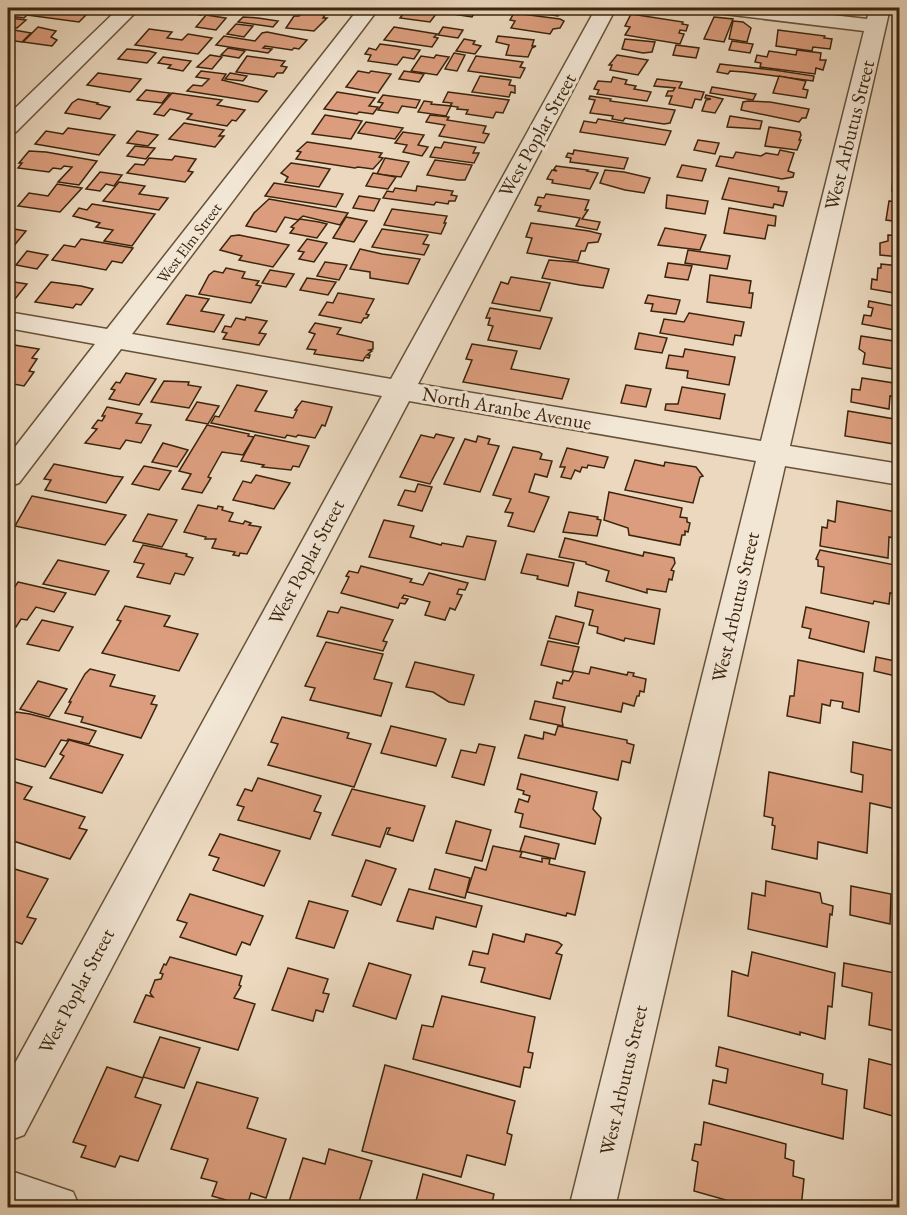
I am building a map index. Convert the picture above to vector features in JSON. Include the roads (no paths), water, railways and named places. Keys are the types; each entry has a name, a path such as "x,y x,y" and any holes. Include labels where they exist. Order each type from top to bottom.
{"street":[{"path":"8,127 130,8"},
{"name":"West Elm Street","path":"8,476 116,339 369,8"},
{"name":"West Poplar Street","path":"8,1119 398,390 606,8"},
{"path":"724,8 878,17"},
{"name":"West Arbutus Street","path":"592,1208 878,17"},
{"name":"North Aranbe Avenue","path":"8,320 398,390 900,474"},
{"path":"8,1193 57,1208"}]}
